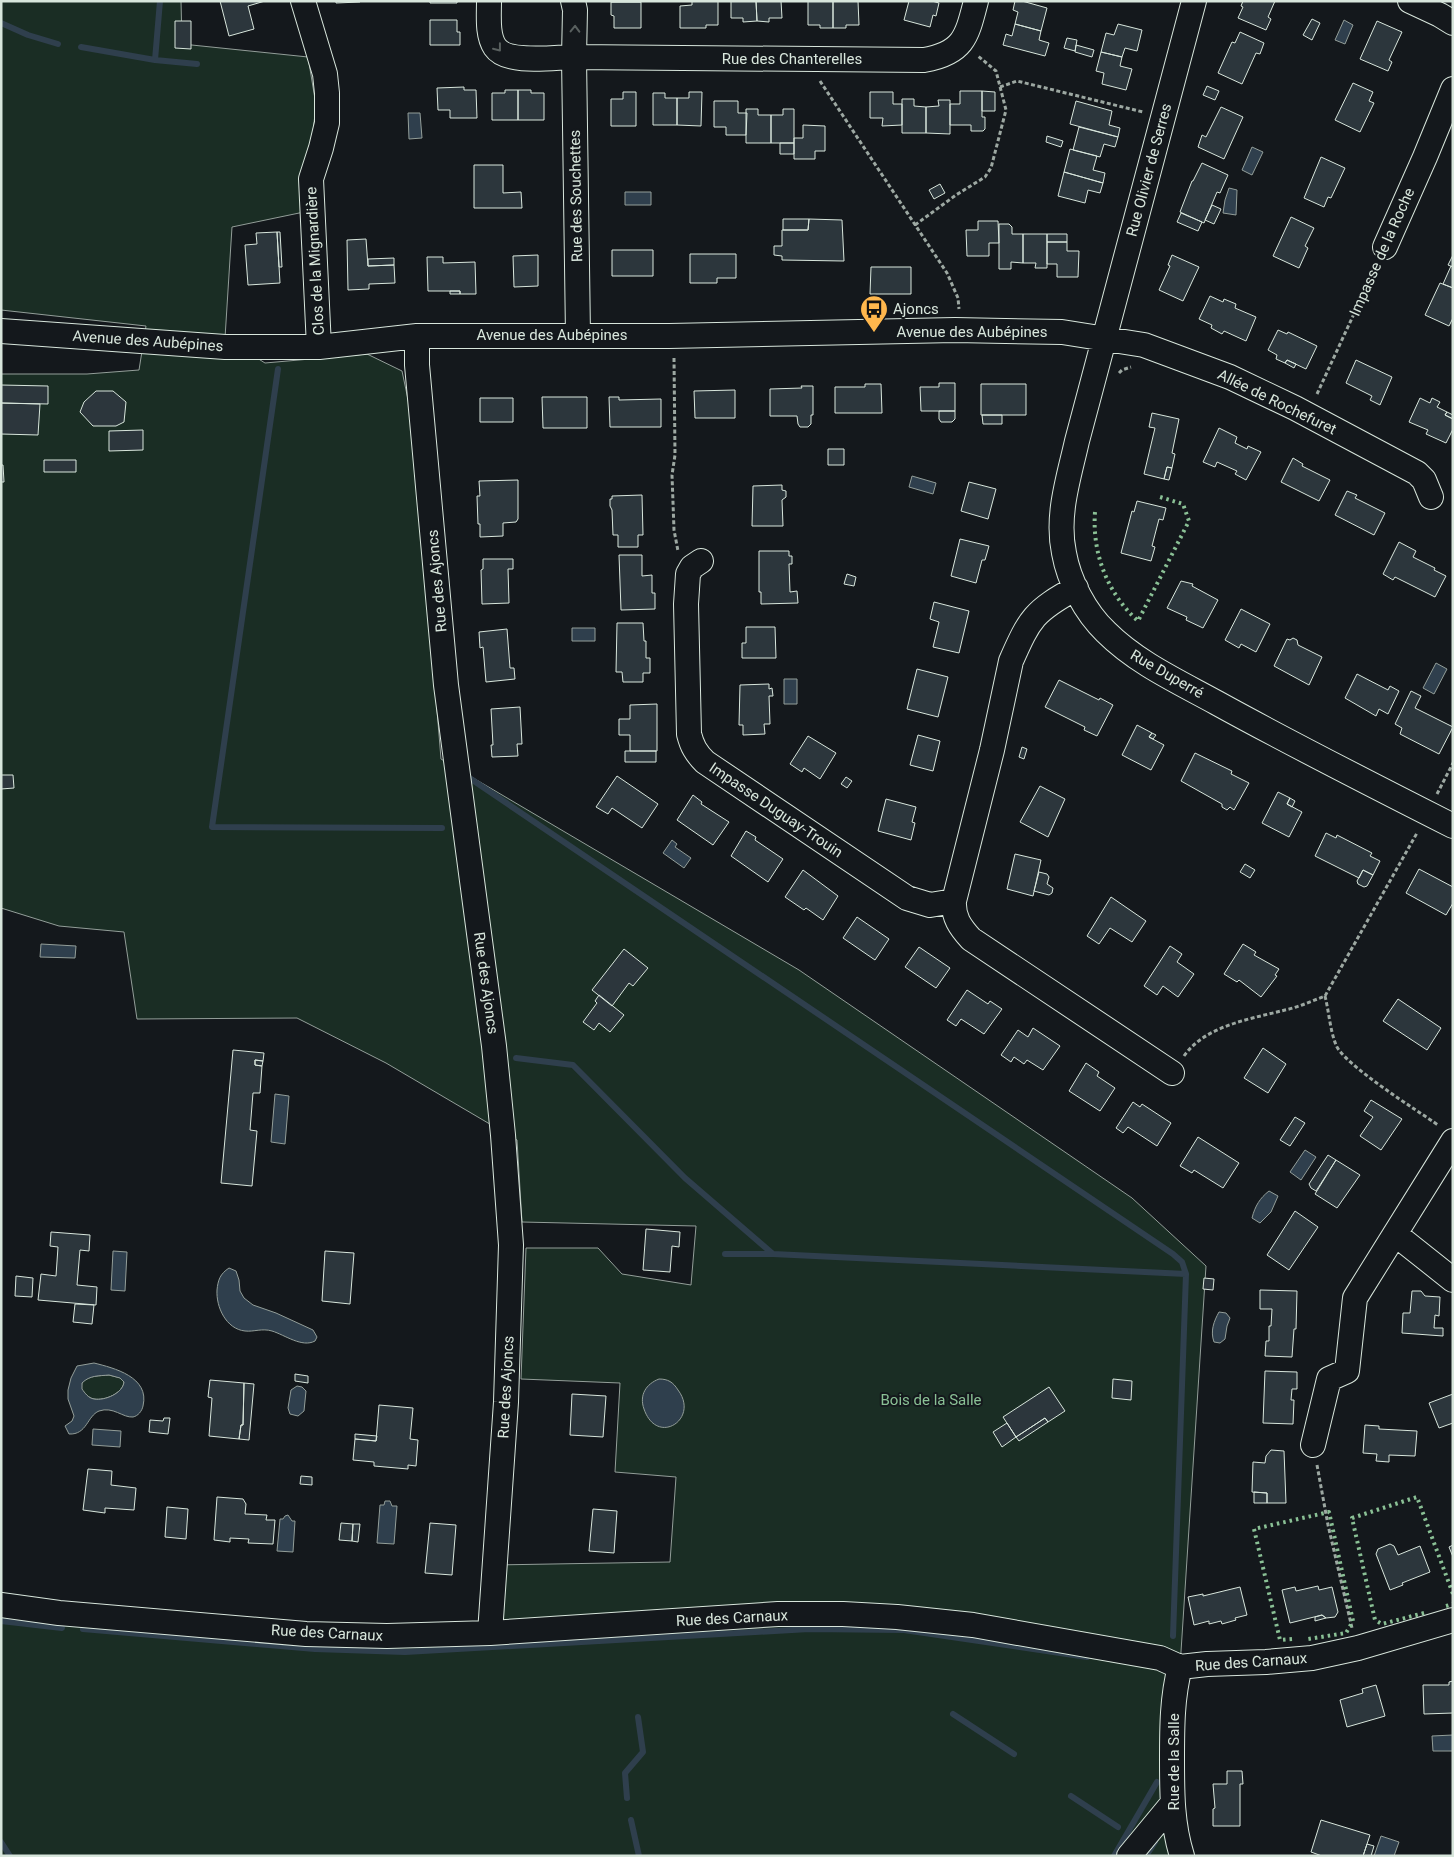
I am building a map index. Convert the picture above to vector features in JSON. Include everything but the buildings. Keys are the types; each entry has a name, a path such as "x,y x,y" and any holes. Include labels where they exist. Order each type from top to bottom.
{"street":[{"name":"Clos de la Mignardière","path":"303,1 325,74 327,92 327,123 322,148 311,179 320,347"},
{"path":"489,1 489,22 492,39 495,47 501,54 528,58 574,57"},
{"name":"Rue des Souchettes","path":"573,1 575,10 578,335"},
{"name":"Rue des Chanterelles","path":"574,57 924,60 940,57 954,49 961,42 968,34 976,1"},
{"name":"Rue Olivier de Serres","path":"1103,339 1194,1"},
{"path":"1410,1 1453,23"},
{"name":"Impasse de la Roche","path":"1385,247 1453,88"},
{"name":"Avenue des Aubépines","path":"1,331 215,346 320,347 417,336 669,336 977,331 1062,332 1103,339"},
{"name":"Rue des Ajoncs","path":"417,336 417,364 446,685 494,1046 511,1245 506,1402 490,1633"},
{"name":"Allée de Rochefuret","path":"1103,339 1144,344 1230,377 1307,414 1417,472 1424,480 1431,497"},
{"name":"Rue Duperré","path":"1103,339 1077,441 1062,512 1061,534 1064,554 1076,588 1088,612 1105,632 1126,651 1147,664 1247,719 1453,826"},
{"name":"Impasse Duguay-Trouin","path":"694,568 686,604 687,700 689,734 697,754 705,762 908,898 930,905 954,901"},
{"path":"1076,588 1050,602 1034,616 1025,629 1011,661 992,750 954,901 954,912 957,921 971,939 1172,1073"},
{"path":"1313,1445 1329,1379 1347,1371 1355,1298 1395,1234 1449,1136"},
{"path":"1395,1234 1453,1280"},
{"name":"Rue des Carnaux","path":"1,1605 59,1613 306,1634 387,1636 490,1633 778,1614 861,1615 973,1625 1160,1658 1180,1667 1312,1658 1358,1648 1453,1620"},
{"name":"Rue de la Salle","path":"1180,1667 1175,1686 1172,1733 1172,1804 1182,1856"},
{"path":"1129,1856 1172,1804"}],"path":[{"path":"915,225 956,195 985,178 991,168 996,152 1006,110 996,71 961,42"},
{"path":"805,59 947,273 958,298 959,317 976,318 977,331"},
{"path":"1000,87 1018,81 1163,117"},
{"name":"Impasse de la Roche","path":"1307,414 1385,247"},
{"path":"669,336 674,356 675,455 672,475 674,530 676,544 694,568"},
{"path":"1172,1073 1190,1048 1218,1030 1261,1015 1300,1006 1325,996 1410,847 1453,763"},
{"path":"1325,996 1336,1045 1341,1055 1449,1136"},
{"path":"1313,1445 1328,1525 1350,1624 1358,1648"}],"green space":[{"name":"Bois de la Salle","path":"1,1 181,1 182,44 308,57 316,105 304,212 232,227 225,338 265,363 367,354 402,371 414,428 441,759 799,970 1132,1198 1206,1266 1180,1667 1182,1856 1,1856 1,1605 490,1633 494,1565 670,1562 676,1477 615,1472 620,1383 521,1379 526,1248 598,1248 622,1274 691,1285 696,1226 522,1222 517,1140 386,1063 297,1018 137,1019 124,932 59,926 1,908 1,374 87,374 139,370 146,326 1,310"},
{"path":"109,1375 121,1378 124,1382 120,1390 113,1395 103,1399 94,1399 81,1389 82,1382 88,1378"}],"water":[{"path":"1344,20 1353,25 1345,44 1335,40"},
{"path":"408,113 420,113 422,138 409,139"},
{"path":"1252,147 1263,152 1252,175 1242,170"},
{"path":"1229,188 1237,190 1236,215 1223,213"},
{"path":"625,192 651,192 651,205 625,205"},
{"path":"912,476 936,483 933,494 909,487"},
{"path":"572,628 595,628 595,641 572,641"},
{"path":"1436,663 1447,669 1434,694 1423,688"},
{"path":"784,679 797,679 797,704 784,704"},
{"path":"672,840 677,844 675,847 691,858 684,868 663,853"},
{"path":"41,944 76,946 75,958 40,957"},
{"path":"275,1094 289,1096 285,1144 271,1142"},
{"path":"1305,1150 1316,1157 1301,1180 1290,1172"},
{"path":"1269,1191 1278,1196 1271,1212 1260,1223 1252,1218 1258,1203"},
{"path":"113,1251 127,1252 125,1291 111,1290"},
{"path":"229,1268 236,1271 240,1291 244,1298 253,1305 313,1330 317,1337 315,1341 310,1343 299,1342 272,1331 245,1331 232,1326 220,1310 217,1297 219,1280"},
{"path":"1219,1312 1226,1313 1230,1318 1225,1339 1220,1343 1214,1342 1212,1334"},
{"path":"94,1363 129,1375 141,1388 144,1396 141,1411 137,1416 129,1417 109,1410 99,1411 95,1413 80,1432 69,1434 65,1426 72,1421 74,1416 68,1399 68,1390 77,1366","holes":["109,1375 120,1378 124,1382 123,1386 117,1393 108,1397 92,1398 82,1389 82,1383 91,1377"]},
{"path":"659,1379 668,1380 672,1383 683,1401 684,1411 680,1419 674,1425 666,1427 658,1426 650,1420 644,1409 642,1399 647,1387"},
{"path":"297,1386 302,1387 306,1391 304,1411 298,1416 290,1414 288,1408 291,1390"},
{"path":"93,1429 121,1431 120,1447 92,1445"},
{"path":"385,1501 390,1501 392,1506 397,1506 394,1544 377,1543 380,1505 384,1505"},
{"path":"288,1515 292,1521 295,1521 293,1552 277,1551 280,1519"},
{"path":"1453,1735 1453,1751 1433,1751 1432,1736"},
{"path":"1381,1836 1399,1842 1394,1856 1374,1856"}],"waterway":[{"path":"160,1 155,60 197,64"},
{"path":"1,23 28,35 58,44"},
{"path":"81,47 155,60"},
{"path":"278,369 212,827 442,828"},
{"path":"468,777 1173,1254 1182,1262 1186,1274 1173,1636"},
{"path":"516,1058 573,1065 685,1178 773,1254 1186,1274"},
{"path":"725,1254 773,1254"},
{"path":"1,1621 62,1628"},
{"path":"83,1629 315,1649 405,1652 809,1629 904,1630 1087,1657"},
{"path":"953,1714 1014,1754"},
{"path":"627,1798 625,1773 643,1752 638,1717"},
{"path":"1114,1856 1157,1782"},
{"path":"1071,1796 1118,1827"},
{"path":"631,1820 639,1856"},
{"path":"1,1842 10,1856"},
{"path":"1146,1856 1155,1842"}],"hedge":[{"path":"1095,512 1096,542 1104,571 1118,598 1138,621 1189,521 1183,504 1160,497"},
{"path":"1424,1613 1382,1624 1375,1620 1352,1518 1417,1497 1453,1594"},
{"path":"1292,1639 1280,1640 1254,1529 1329,1512 1353,1621 1346,1633 1308,1639"},
{"path":"1446,1606 1453,1604"}],"place":[{"name":"Ajoncs","path":"874,333"}]}
